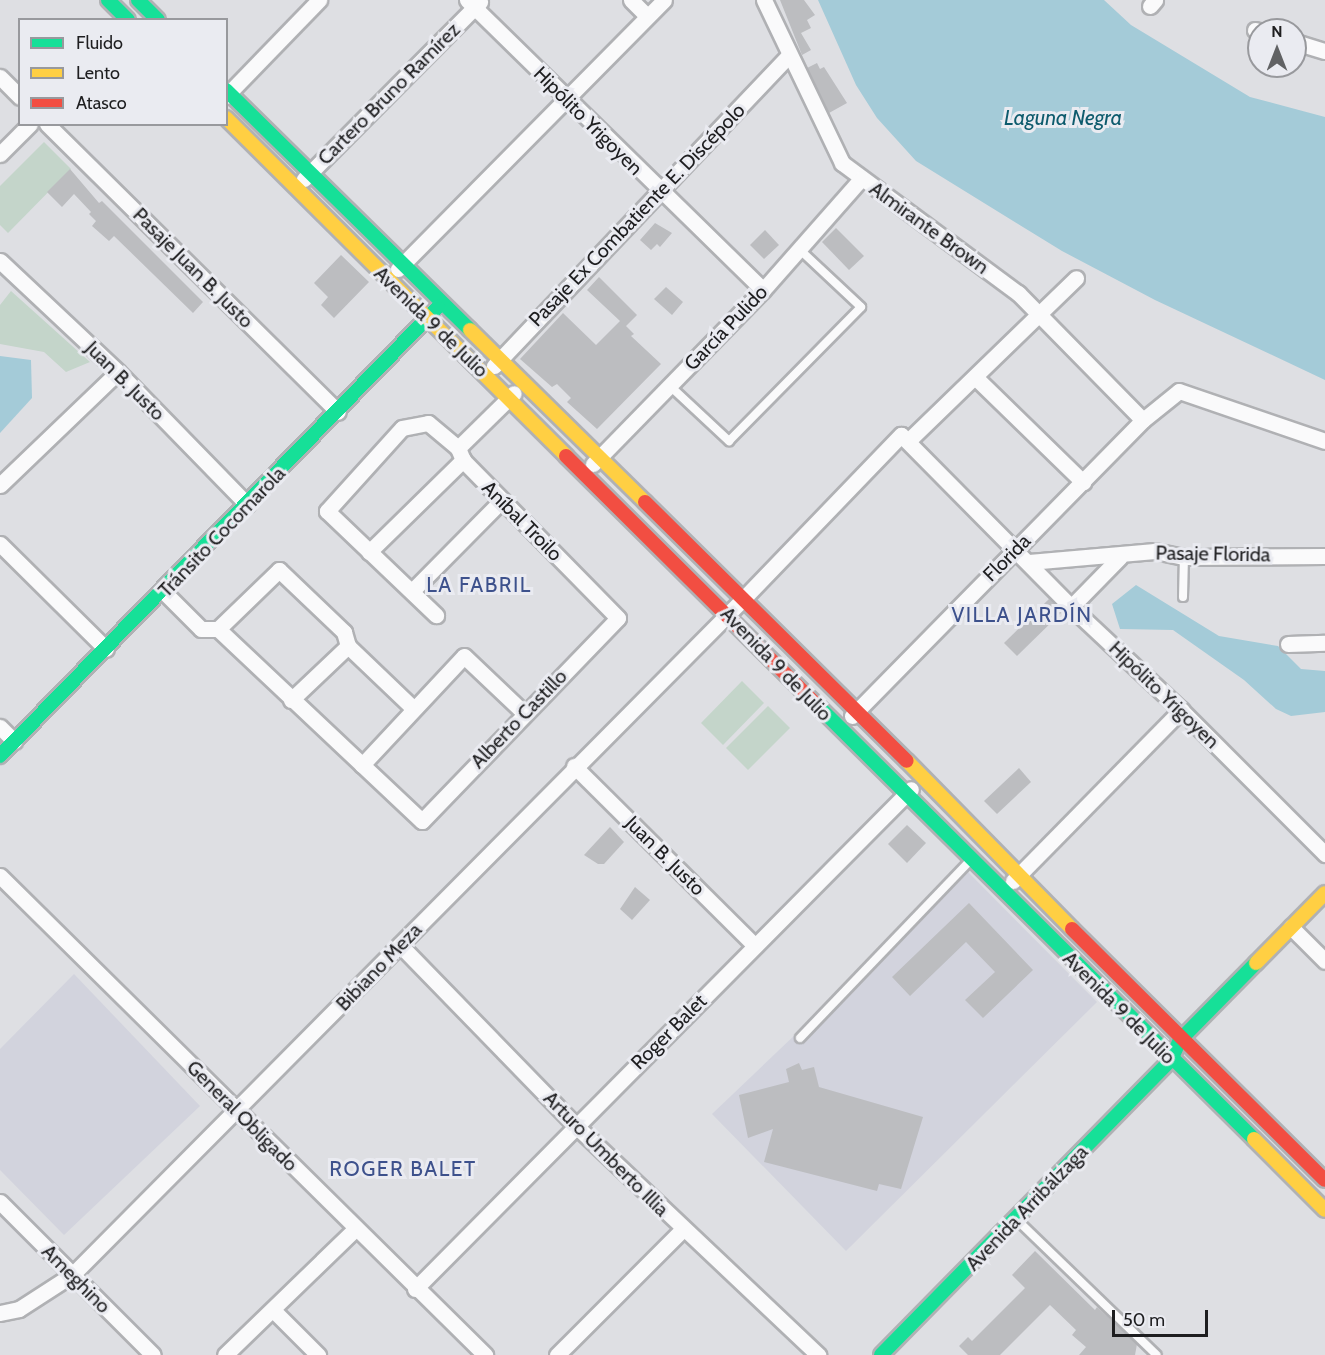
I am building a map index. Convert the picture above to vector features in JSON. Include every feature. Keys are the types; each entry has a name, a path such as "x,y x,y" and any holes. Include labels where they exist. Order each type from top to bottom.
{"main road":[{"path":"108,0 126,18"},
{"name":"Avenida 9 de Julio","path":"228,94 923,776 1017,876 1180,1040 1325,1180"},
{"name":"Avenida 9 de Julio","path":"228,120 388,281 727,613 839,729 1171,1060 1325,1210"},
{"name":"Tránsito Cocomarola","path":"0,756 164,592 441,305"},
{"path":"1180,1040 1325,893"},
{"name":"Avenida Arribálzaga","path":"881,1355 1017,1220 1171,1060 1180,1040"}],"street":[{"path":"228,92 319,0"},
{"path":"631,0 647,16"},
{"path":"388,281 664,0"},
{"name":"Almirante Brown","path":"764,0 842,163 1018,294 1143,420"},
{"name":"Hipólito Yrigoyen","path":"474,2 566,100 763,291"},
{"name":"Cartero Bruno Ramírez","path":"296,187 474,2"},
{"path":"136,18 149,7"},
{"path":"1307,46 1325,51"},
{"name":"Pasaje Ex Combatiente E. Discépolo","path":"485,374 789,54"},
{"path":"0,77 18,95"},
{"path":"0,154 28,126"},
{"name":"Pasaje Juan B. Justo","path":"49,126 338,412"},
{"name":"García Pulido","path":"584,472 763,291 861,179"},
{"name":"Juan B. Justo","path":"0,261 118,372 247,504"},
{"name":"Bibiano Meza","path":"0,1313 19,1309 73,1274 237,1111 727,613 904,438 975,377 1076,278"},
{"path":"0,484 118,372"},
{"path":"975,377 1083,482"},
{"path":"436,615 369,552 523,385"},
{"name":"Florida","path":"839,729 1143,420 1179,391 1325,441"},
{"name":"Aníbal Troilo","path":"369,552 327,511 402,428 428,423 618,618"},
{"name":"Hipólito Yrigoyen","path":"904,438 1016,548 1071,607 1181,710 1325,855"},
{"path":"412,591 502,500"},
{"path":"0,544 106,649"},
{"name":"Pasaje Florida","path":"1029,562 1120,557 1155,551 1184,557 1325,556"},
{"path":"1071,607 1120,557"},
{"path":"164,592 201,629 218,629 279,570 344,632 348,646 414,709"},
{"name":"Alberto Castillo","path":"362,765 422,820 524,712 618,618"},
{"path":"218,629 362,765 464,656 524,712"},
{"path":"1288,644 1325,644"},
{"path":"291,700 348,646"},
{"path":"1002,891 1181,710"},
{"path":"0,727 14,741"},
{"name":"Juan B. Justo","path":"574,766 755,946"},
{"name":"Roger Balet","path":"415,1289 923,776"},
{"name":"General Obligado","path":"0,876 355,1230 485,1355"},
{"path":"1291,927 1325,962"},
{"name":"Arturo Umberto Illia","path":"400,945 575,1125 682,1229 818,1355"},
{"name":"Ameghino","path":"0,1202 153,1355"},
{"path":"557,1355 682,1229"},
{"path":"225,1355 355,1230"},
{"path":"273,1310 318,1355"}],"lane":[{"path":"670,386 729,441 861,308 799,249"},
{"path":"1183,597 1184,557"},
{"path":"800,1038 971,860"},
{"path":"1017,1220 1158,1355"}],"shaded area":[{"path":"967,871 1097,1002 846,1251 712,1114"},
{"path":"74,974 200,1106 64,1235 0,1170 0,1049"}],"green space":[{"path":"44,142 71,169 8,233 0,225 0,186"},
{"path":"11,291 90,362 66,372 44,352 0,344 0,305"},
{"path":"742,681 764,703 723,745 701,723"},
{"path":"768,706 790,728 748,770 726,748"}],"water":[{"name":"Laguna Negra","path":"818,0 1104,0 1131,25 1250,97 1325,117 1325,380 1155,300 1062,251 916,161 877,118 856,85"},
{"path":"0,356 31,360 32,398 0,433"},
{"path":"1136,585 1219,636 1278,646 1301,669 1325,671 1325,712 1291,716 1276,709 1244,680 1173,630 1120,629 1112,604"}],"building":[{"path":"780,0 804,0 815,15 807,20 811,28 801,33 811,50 802,55"},
{"path":"817,63 820,69 824,67 847,103 829,113 807,68"},
{"path":"70,169 99,203 102,201 203,302 193,313 114,236 109,241 92,226 96,221 89,214 91,212 74,194 62,207 47,192"},
{"path":"655,223 672,233 660,247 657,244 651,250 640,240"},
{"path":"836,228 864,256 849,270 822,242"},
{"path":"765,230 779,245 764,259 750,245"},
{"path":"341,255 369,282 334,318 321,305 328,297 314,283"},
{"path":"599,277 637,315 626,326 634,334 631,336 661,364 597,429 567,402 571,398 557,384 552,387 520,359 563,313 596,345 620,321 587,290"},
{"path":"666,287 683,302 672,315 654,299"},
{"path":"1049,599 1062,612 1017,656 1004,643"},
{"path":"1019,768 1031,782 997,814 984,801"},
{"path":"907,825 926,843 907,863 888,844"},
{"path":"610,827 624,842 604,864 598,864 584,855"},
{"path":"635,887 650,900 632,920 620,909"},
{"path":"969,903 1033,970 983,1018 965,1000 995,972 966,942 910,996 892,977"},
{"path":"799,1063 802,1070 814,1067 819,1087 923,1117 901,1189 879,1184 877,1191 764,1162 773,1129 748,1138 739,1095 789,1082 786,1069"},
{"path":"1035,1251 1095,1310 1097,1307 1137,1344 1135,1355 1079,1355 1086,1347 1072,1335 1076,1330 1050,1305 1000,1355 968,1355 959,1346 968,1337 972,1341 1025,1288 1012,1275"}],"traffic: fast":[{"path":"108,0 126,18"},
{"path":"138,0 156,18"},
{"path":"228,92 470,330"},
{"path":"0,756 438,307"},
{"path":"818,706 1254,1139"},
{"path":"881,1355 1171,1060 1180,1040 1256,963"}],"traffic: slow":[{"path":"228,120 566,456"},
{"path":"470,330 645,502"},
{"path":"907,761 1072,929"},
{"path":"1256,963 1325,893"},
{"path":"1254,1139 1325,1210"}],"traffic: jam":[{"path":"566,456 818,706"},
{"path":"645,502 907,761"},
{"path":"1072,929 1325,1180"}],"district":[{"name":"LA FABRIL","path":"479,585"},
{"name":"VILLA JARDÍN","path":"1022,615"},
{"name":"ROGER BALET","path":"403,1169"}]}
